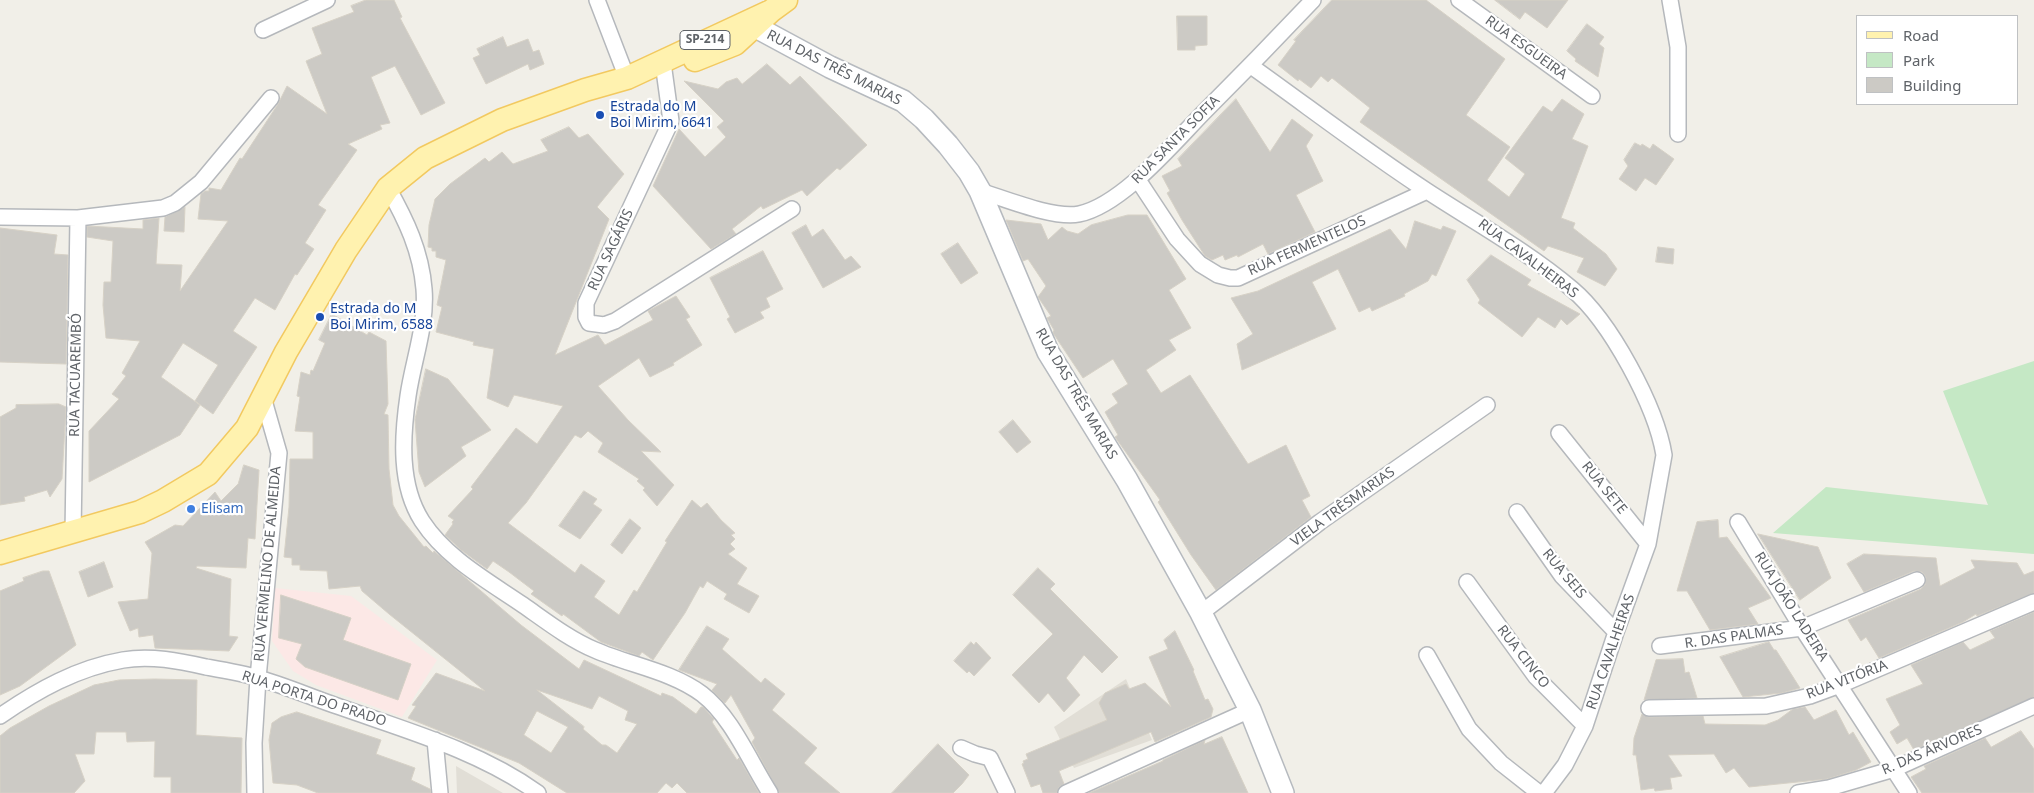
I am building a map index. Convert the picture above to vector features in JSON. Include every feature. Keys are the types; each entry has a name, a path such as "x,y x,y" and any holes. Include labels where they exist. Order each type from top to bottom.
{"main road":[{"name":"SP-214","path":"0,553 140,512 163,501 208,474 247,428 262,397 346,250 388,188 425,158 502,120 584,90 634,75 778,5"},
{"path":"634,75 664,70 735,44 778,5"}],"street":[{"path":"263,30 327,0"},
{"path":"597,0 634,75"},
{"name":"RUA SANTA SOFIA","path":"980,191 1022,205 1071,215 1080,214 1099,206 1138,180 1251,66 1313,0"},
{"name":"RUA ESGUEIRA","path":"1459,0 1592,96"},
{"path":"1670,0 1678,47 1678,134"},
{"name":"RUA DAS TRÊS MARIAS","path":"754,26 830,67 902,101 948,145 969,172 980,191 1048,352 1127,480 1201,613 1250,710 1283,793"},
{"name":"RUA CAVALHEIRAS","path":"1251,66 1427,191 1488,228 1572,289 1601,322 1632,372 1650,406 1662,440 1664,455 1648,544 1585,726 1564,765 1544,793"},
{"name":"RUA SAGÁRIS","path":"664,70 671,121 586,303 586,317 589,323 604,325 615,321 792,209"},
{"path":"0,217 78,218 163,208 175,203 201,182 271,98"},
{"name":"RUA FERMENTELOS","path":"1138,180 1177,239 1200,264 1218,275 1230,278 1238,278 1427,191"},
{"path":"388,188 406,221 418,252 424,290 419,344 408,396 404,445 406,477 413,502 422,521 440,543 461,563 571,638 595,650 670,678 701,694 723,715 770,793"},
{"name":"RUA TACUAREMBÓ","path":"73,533 78,218"},
{"name":"RUA VERMELINO DE ALMEIDA","path":"255,793 254,744 258,678 279,452 262,397"},
{"name":"VIELA TRÊSMARIAS","path":"1201,613 1320,522 1487,405"},
{"name":"RUA SETE","path":"1559,433 1648,544"},
{"name":"RUA SEIS","path":"1517,512 1562,576 1616,632"},
{"name":"RUA JOÃO LADEIRA","path":"1738,522 1802,628 1909,793"},
{"name":"R. DAS PALMAS","path":"1660,646 1802,628 1917,580"},
{"name":"RUA CINCO","path":"1467,582 1536,677 1585,726"},
{"name":"RUA VITÓRIA","path":"1649,708 1766,706 1810,696 2034,602"},
{"path":"1427,655 1469,729 1501,764 1539,793"},
{"name":"RUA PORTA DO PRADO","path":"0,716 30,695 69,675 90,667 125,659 182,661 258,678 435,740 514,776 538,793"},
{"name":"R. DAS ÁRVORES","path":"1798,793 1829,788 1894,769 2034,706"},
{"path":"1066,793 1250,710"},
{"path":"435,740 440,793"},
{"path":"961,748 990,758 1007,793"}],"shaded area":[{"path":"275,588 351,596 437,660 402,717 316,685 293,671 272,641"},
{"path":"1126,679 1152,740 1074,768 1054,727"},
{"path":"456,766 503,793 457,793"}],"green space":[{"path":"2034,361 2034,554 1773,533 1826,487 1988,505 1943,391"}],"building":[{"path":"366,0 394,0 402,17 400,18 445,103 421,115 395,66 371,77 390,123 380,125 382,129 348,144 357,150 318,205 326,210 305,243 314,249 297,275 295,274 275,310 255,298 233,331 257,347 213,414 195,401 218,365 183,343 161,377 200,405 180,435 89,482 89,431 119,399 112,394 126,376 122,373 140,341 106,338 103,305 104,282 111,282 113,241 87,237 87,226 143,229 143,220 159,218 156,264 182,265 180,291 228,221 198,219 201,194 209,191 209,188 221,190 240,158 242,159 278,104 287,86 327,114 306,61 322,54 312,28 354,12 351,6"},
{"path":"1332,0 1426,0 1505,59 1466,115 1510,147 1487,180 1509,197 1525,174 1505,158 1543,106 1552,112 1562,99 1584,114 1572,139 1588,146 1561,218 1575,223 1573,228 1606,254 1617,269 1605,286 1577,272 1584,258 1548,246 1544,251 1360,122 1370,108 1332,78 1328,82 1321,76 1311,88 1299,79 1298,81 1278,65 1296,41 1294,40"},
{"path":"1495,0 1568,0 1547,28 1525,12 1520,19"},
{"path":"1177,16 1207,16 1207,45 1195,46 1195,50 1178,50"},
{"path":"1587,24 1604,37 1599,44 1604,48 1598,77 1575,61 1576,59 1567,51"},
{"path":"503,37 507,47 528,39 533,52 539,50 544,64 530,70 528,64 486,84 473,58 480,55 477,49"},
{"path":"767,64 790,85 800,76 867,145 840,170 837,168 807,196 802,190 763,209 761,206 732,229 736,234 711,249 653,186 679,129 705,157 726,137 717,127 724,121 684,81 718,89 726,82 737,78 742,84"},
{"path":"1236,99 1270,152 1292,119 1313,135 1306,146 1323,181 1296,195 1315,232 1268,254 1263,244 1238,257 1237,255 1225,260 1223,255 1212,260 1205,256 1182,220 1167,193 1170,191 1162,176 1182,166 1178,159"},
{"path":"569,127 579,138 588,134 624,174 597,207 609,219 555,355 598,335 605,345 653,320 648,311 676,296 690,317 686,319 702,345 673,363 674,365 650,377 639,358 598,386 628,420 661,452 641,451 674,485 657,506 643,490 645,488 637,481 639,479 598,452 603,443 588,431 581,438 575,435 526,503 508,523 575,573 581,564 605,581 594,597 619,615 634,590 637,592 667,542 665,541 692,500 701,508 707,503 735,533 731,535 735,539 730,544 735,549 728,554 747,568 737,584 759,596 749,613 724,599 727,594 707,581 703,588 700,586 685,613 653,660 642,652 639,656 601,642 563,614 562,616 531,594 534,591 493,561 487,569 461,550 445,535 454,520 448,516 473,489 471,487 516,428 537,444 563,406 514,395 508,407 487,398 494,349 473,345 474,342 436,332 442,307 437,305 446,260 436,257 436,251 432,251 432,248 428,247 429,225 435,199 450,184 485,158 489,162 502,152 513,164 548,151 541,140"},
{"path":"1635,143 1641,146 1642,144 1650,149 1653,144 1674,159 1656,185 1645,178 1636,191 1619,179 1628,166 1624,160"},
{"path":"185,207 184,232 164,231 165,217"},
{"path":"1128,215 1147,215 1186,279 1169,290 1191,328 1169,340 1176,350 1146,370 1161,393 1190,375 1248,464 1286,445 1310,496 1302,500 1311,517 1216,590 1191,555 1158,502 1160,500 1115,437 1118,435 1105,412 1118,403 1112,394 1128,384 1113,359 1083,378 1053,333 1054,330 1047,318 1051,316 1038,297 1046,286 1028,259 1023,261 1006,220 1041,224 1048,240 1062,227 1067,231 1078,234 1091,225"},
{"path":"1415,221 1441,230 1443,226 1456,231 1436,276 1432,274 1428,281 1404,294 1405,296 1372,311 1370,307 1359,312 1338,269 1312,282 1336,329 1242,370 1237,344 1253,334 1231,298 1258,291 1390,229 1406,249"},
{"path":"806,225 812,237 823,229 845,260 851,256 861,267 823,288 792,233"},
{"path":"0,228 57,235 54,254 68,255 66,364 0,362"},
{"path":"958,243 978,273 961,284 941,254"},
{"path":"1658,247 1674,249 1673,264 1656,262"},
{"path":"763,251 783,289 766,298 770,307 760,312 764,318 735,333 727,319 730,317 710,278"},
{"path":"1491,255 1531,280 1527,285 1580,314 1567,325 1561,319 1555,328 1538,317 1522,337 1478,303 1480,300 1467,280"},
{"path":"332,314 367,335 369,332 386,341 388,404 384,414 388,415 389,469 393,505 399,516 424,547 426,546 433,553 434,551 521,625 579,669 584,660 661,696 662,693 673,697 696,714 703,707 714,719 712,722 737,760 739,758 759,793 687,793 677,783 672,788 666,783 657,793 567,793 519,763 408,718 416,706 412,705 436,673 485,691 389,614 362,591 360,586 329,589 327,571 300,570 300,565 292,565 292,558 284,557 289,507 290,459 313,459 313,432 295,431 300,397 297,396 301,372 310,375 311,370 313,371 325,343 319,340","holes":["537,690 592,709 599,696 628,711 625,720 637,724 617,753 606,745 602,745 583,729 584,727","537,711 568,727 551,753 524,735"]},
{"path":"426,369 448,379 491,430 461,447 466,456 425,487 419,472 415,420"},
{"path":"59,404 66,407 62,479 50,497 47,490 24,497 25,501 0,505 0,417 16,408 16,405"},
{"path":"1013,420 1031,442 1017,453 999,432"},
{"path":"244,465 259,470 255,539 248,538 246,568 197,566 196,568 231,579 229,636 238,637 229,651 155,648 153,635 139,637 138,628 130,631 118,602 148,599 152,553 145,542 175,525 183,526 215,492 221,501 238,484"},
{"path":"584,491 597,499 593,504 602,510 580,539 559,526"},
{"path":"630,519 641,528 622,554 611,545"},
{"path":"1718,520 1719,538 1727,537 1771,598 1748,608 1758,624 1710,630 1687,591 1677,591 1697,522"},
{"path":"1758,534 1818,547 1831,578 1800,600"},
{"path":"1864,554 1936,558 1940,586 1975,568 1971,560 2017,563 2024,575 2034,571 2034,593 1977,616 1976,614 1963,622 1879,658 1866,637 1861,641 1848,620 1921,589 1925,585 1926,577 1922,572 1914,571 1864,592 1847,564"},
{"path":"104,562 113,587 88,597 79,572"},
{"path":"1038,568 1055,584 1050,589 1118,657 1102,673 1084,655 1066,678 1080,695 1064,712 1048,693 1039,703 1012,675 1053,634 1013,595"},
{"path":"43,571 49,571 76,645 20,686 0,695 0,591 24,581 23,578"},
{"path":"281,595 351,618 343,640 411,664 398,700 305,667 296,659 302,644 279,638"},
{"path":"2034,612 2034,697 1914,750 1907,738 1897,744 1890,732 1900,725 1886,699 1923,684 1911,665 1963,642 1970,650 1995,638 1990,631"},
{"path":"707,626 729,639 722,649 761,683 765,678 785,694 772,710 817,748 804,763 840,793 779,793 752,742 755,738 731,695 725,703 712,690 717,684 679,670"},
{"path":"1175,631 1194,670 1205,700 1208,699 1213,709 1211,717 1155,742 1151,732 1059,771 1064,784 1059,787 1057,793 1043,793 1040,784 1031,787 1022,764 1024,763 1023,761 1028,759 1026,754 1107,720 1099,703 1105,693 1126,684 1129,689 1145,683 1171,707 1149,657 1168,649 1164,640"},
{"path":"971,642 974,645 976,642 991,658 974,676 969,671 967,673 954,661"},
{"path":"1769,642 1800,688 1782,693 1743,697 1720,657"},
{"path":"1683,659 1685,673 1689,672 1697,698 1644,700 1656,660"},
{"path":"119,680 197,680 196,735 242,738 241,793 171,793 171,777 154,777 155,741 127,742 126,732 96,732 94,754 75,754 85,781 74,793 0,793 0,736 10,728 49,706 94,685"},
{"path":"1805,707 1814,720 1836,710 1849,735 1853,732 1871,762 1856,770 1827,779 1749,787 1734,768 1726,773 1714,754 1668,755 1682,776 1670,778 1672,789 1655,791 1654,788 1641,790 1636,755 1633,755 1634,738 1642,714 1649,717 1703,716 1705,724 1765,725 1778,720 1793,709"},
{"path":"297,712 381,740 376,754 415,768 411,780 430,789 431,793 318,793 297,785 273,783 269,740 272,723 281,717"},
{"path":"2021,731 2034,749 2034,793 1922,793 1911,777 1926,769 1924,766 1985,738 1991,747"},
{"path":"1222,737 1248,793 1089,793 1163,761 1205,740 1204,744"},
{"path":"938,744 969,775 962,784 953,793 892,793"}],"place":[{"name":"Estrada do M Boi Mirim, 6641","path":"600,115"},
{"name":"Estrada do M Boi Mirim, 6588","path":"320,317"},
{"name":"Elisam","path":"191,509"}]}
